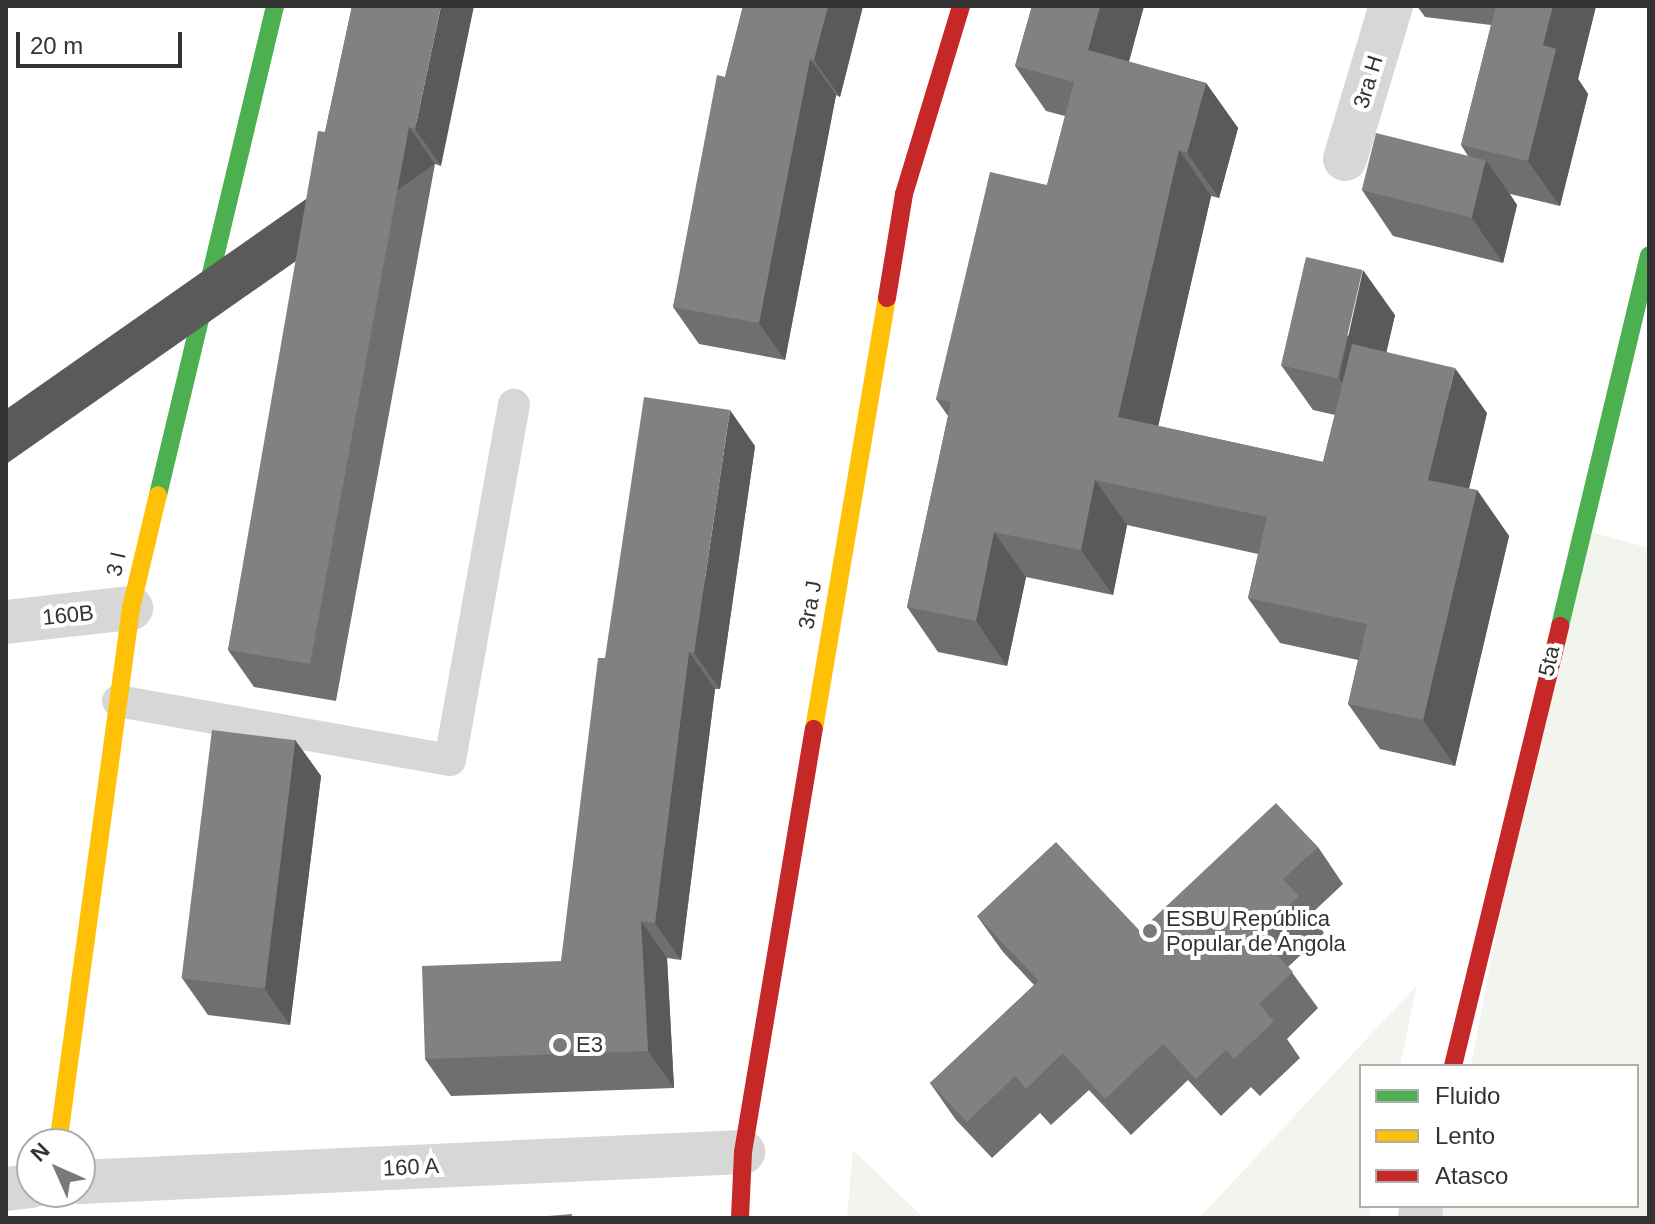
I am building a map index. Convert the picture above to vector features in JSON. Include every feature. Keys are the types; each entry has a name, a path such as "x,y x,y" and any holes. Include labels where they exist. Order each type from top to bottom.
{"street":[{"name":"3 I","path":"60,1128 131,608 275,6"},
{"name":"3ra J","path":"740,1218 743,1152 904,194 961,6"},
{"name":"3ra H","path":"1345,159 1391,6"},
{"name":"5ta","path":"1453,1064 1649,256"},
{"name":"160B","path":"6,622 131,608"},
{"name":"160 A","path":"96,1181 743,1152"}],"lane":[{"path":"118,701 450,760 514,405"}],"shaded area":[{"path":"1573,527 1649,548 1649,1218 1435,1218 1438,1208 1639,1208 1639,1064 1471,1064"},
{"path":"1417,985 1400,1064 1359,1064 1359,1208 1371,1208 1369,1218 1199,1218"},
{"path":"853,1150 924,1218 847,1218"}],"building":[{"path":"352,6 441,6 415,129 409,127 310,664 228,650 318,131 325,132"},
{"path":"743,6 828,6 814,60 810,59 759,323 673,307 717,75 725,77"},
{"path":"1032,6 1100,6 1088,50 1206,83 1187,153 1179,150 1118,417 1323,462 1352,344 1455,368 1428,480 1477,490 1423,720 1348,704 1367,624 1248,598 1267,517 1095,480 1081,550 994,532 976,621 907,607 951,402 936,399 990,172 1047,185 1074,82 1015,66"},
{"path":"1496,6 1553,6 1543,45 1556,49 1528,161 1461,145"},
{"path":"1376,133 1486,160 1471,218 1362,190"},
{"path":"1306,257 1363,270 1338,378 1281,365"},
{"path":"644,397 730,410 694,653 689,652 655,923 641,921 648,1051 425,1059 422,966 561,961 598,658 605,658"},
{"path":"212,730 295,740 265,988 182,978"},
{"path":"1276,803 1318,847 1283,879 1299,896 1258,934 1293,972 1259,1004 1274,1021 1234,1059 1226,1050 1196,1079 1163,1044 1105,1099 1063,1053 1026,1089 1015,1076 967,1122 930,1083 1039,981 977,916 1056,842 1140,931"},
{"path":"572,1214 572,1218 525,1218"}],"traffic: fast":[{"path":"158,495 275,6"},
{"path":"1560,626 1649,256"}],"traffic: slow":[{"path":"814,729 887,298"},
{"path":"60,1128 131,608 158,495"}],"traffic: jam":[{"path":"887,298 904,194 961,6"},
{"path":"1453,1064 1560,626"},
{"path":"740,1218 743,1152 814,729"}],"place":[{"name":"ESBU República Popular de Angola","path":"1150,931"},
{"name":"E3","path":"560,1045"}]}
